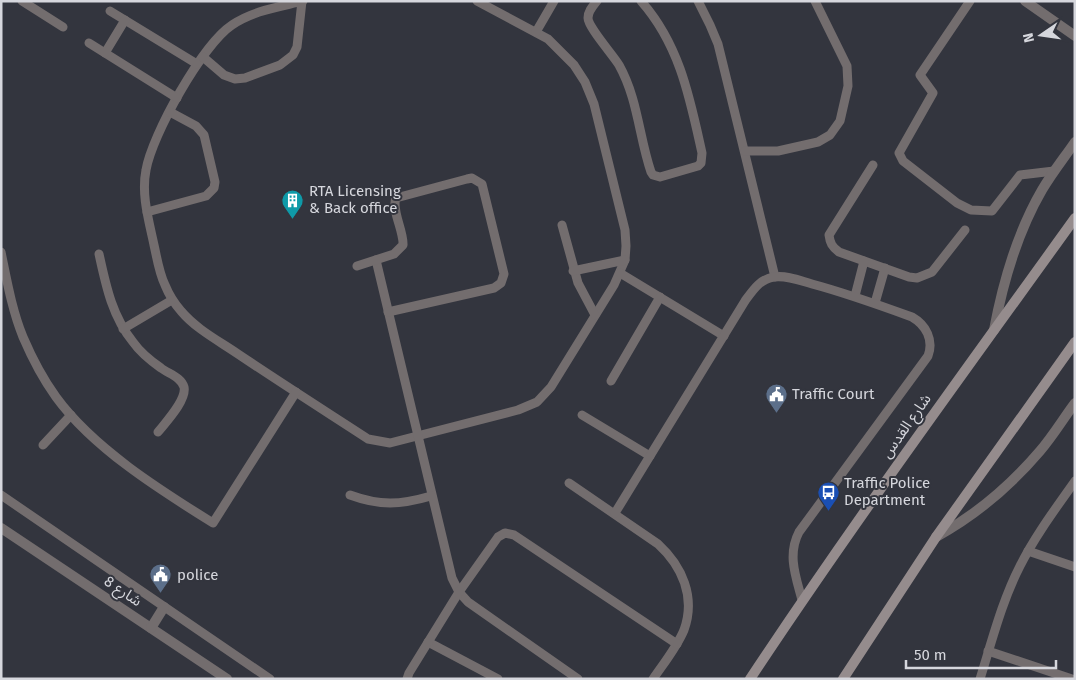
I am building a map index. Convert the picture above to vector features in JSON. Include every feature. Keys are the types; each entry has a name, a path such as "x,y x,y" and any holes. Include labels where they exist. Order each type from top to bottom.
{"main road":[{"name":"شارع القدس","path":"750,679 802,600 1075,218"},
{"path":"843,679 936,537 1072,349 1075,342"}],"street":[{"path":"1025,1 1075,36"},
{"path":"994,330 1005,281 1018,241 1035,203 1054,171 1075,142"},
{"path":"936,537 961,523 1004,488 1041,450 1075,404"},
{"name":"شارع 8","path":"1,528 227,679"},
{"path":"152,628 164,607"}],"lane":[{"path":"22,1 63,27"},
{"path":"110,11 200,60 224,76 235,79 245,78 280,65 293,55 297,47 302,1 246,17 222,33 200,60 177,98 149,158 144,187 147,212 164,285 172,300 182,312 196,325 368,439 375,442 390,443 518,410 537,402 551,387 595,315 625,260 625,230 594,104 585,82 574,65 560,50 536,32 483,3"},
{"path":"536,32 554,1"},
{"path":"597,1 589,12 589,23 614,57 626,79 634,102 651,172 653,175 660,177 698,166 701,163 702,154 689,93 676,56 658,22 642,1"},
{"path":"698,1 718,44 775,277"},
{"path":"745,151 778,151 818,142 830,135 840,121 848,86 847,66 814,1"},
{"path":"970,1 920,75 933,93 900,153 903,161 957,203 971,210 992,211 1020,175 1054,171"},
{"path":"105,53 125,20"},
{"path":"89,43 177,98"},
{"path":"147,212 206,196 214,188 215,182 204,135 196,126 170,112"},
{"path":"873,165 832,229 830,242 833,248 864,261 917,278 932,272 965,230"},
{"path":"357,266 394,254 402,245 403,239 394,203 396,198 472,178 482,184 504,274 501,283 494,288 388,312"},
{"path":"562,226 573,271 582,294 595,315"},
{"path":"1,252 9,290 22,335 43,377 71,415 137,473 213,523 296,392"},
{"path":"99,254 114,312 123,329 133,344 162,369 175,376 184,386 182,401 158,432"},
{"path":"376,260 452,578 468,602 578,679"},
{"path":"573,271 625,260"},
{"path":"855,296 864,261"},
{"path":"875,303 885,268"},
{"path":"620,272 724,336"},
{"path":"615,513 755,287 764,280 775,277 794,279 855,296 919,321 928,333 930,352 926,360 794,540 792,558 802,600"},
{"path":"611,381 660,297"},
{"path":"123,329 172,300"},
{"path":"43,445 71,415"},
{"path":"582,415 650,456"},
{"path":"980,679 1004,602 1028,552 1075,481"},
{"path":"569,483 658,544 679,567 685,582 688,606 684,629 654,679"},
{"path":"1,495 270,679"},
{"path":"350,495 381,503 398,504 431,496"},
{"path":"407,679 460,592 498,537 505,533 510,533 676,644"},
{"path":"1028,552 1075,567"},
{"path":"428,642 498,679"},
{"path":"988,651 1072,679"}],"place":[{"name":"RTA Licensing & Back office","path":"293,219"},
{"name":"Traffic Court","path":"776,413"},
{"name":"Traffic Police Department","path":"828,511"},
{"name":"police","path":"161,594"}]}
